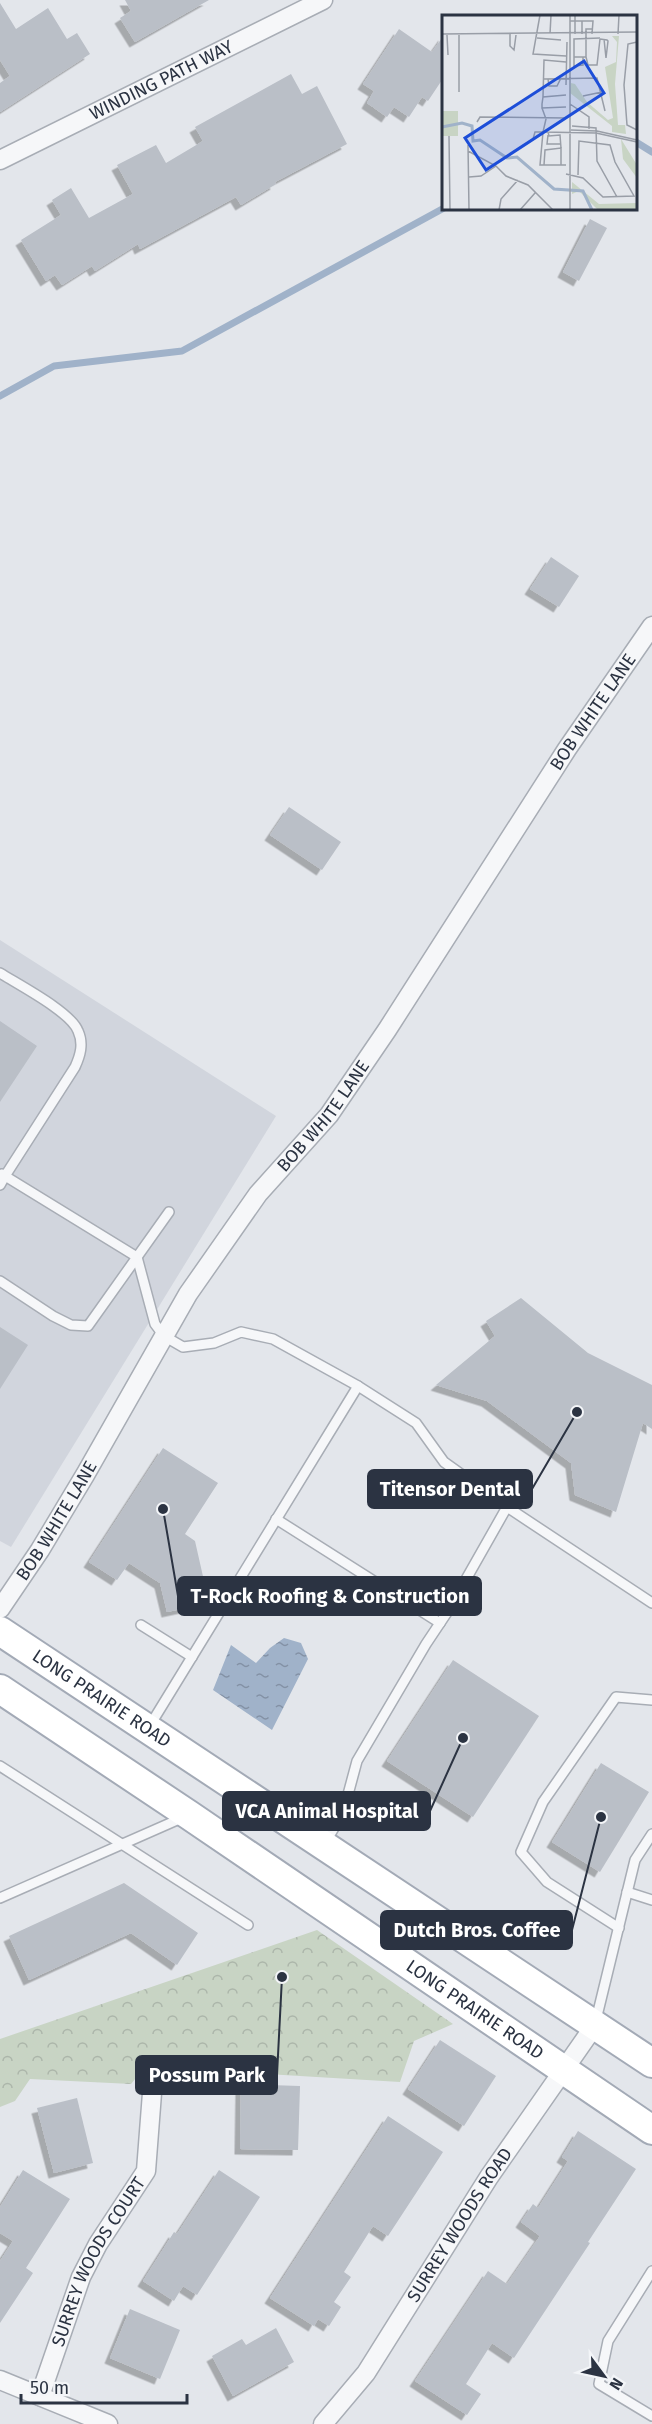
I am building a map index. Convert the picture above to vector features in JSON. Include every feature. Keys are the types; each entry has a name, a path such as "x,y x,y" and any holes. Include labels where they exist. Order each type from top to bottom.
{"main road":[{"name":"LONG PRAIRIE ROAD","path":"0,1631 652,2063"},
{"name":"LONG PRAIRIE ROAD","path":"0,1689 652,2130"}],"street":[{"name":"WINDING PATH WAY","path":"0,160 323,0"},
{"name":"BOB WHITE LANE","path":"0,1609 46,1541 188,1294 258,1194 335,1106 567,749 652,626"},
{"name":"SURREY WOODS ROAD","path":"323,2424 366,2373 489,2177 595,2025"},
{"name":"SURREY WOODS COURT","path":"40,2396 81,2277 98,2244 146,2171 152,2093"},
{"path":"0,2380 108,2424"}],"lane":[{"path":"0,973 68,1017 79,1031 81,1052 75,1067 2,1178 137,1257 155,1324 164,1336 183,1347 214,1343 241,1332 273,1339 358,1386 416,1423 444,1462 507,1507 652,1603"},
{"path":"0,1281 52,1316 70,1325 88,1326 169,1212"},
{"path":"147,1729 358,1386"},
{"path":"324,1845 343,1813 357,1761 507,1507"},
{"path":"276,1518 440,1623"},
{"path":"141,1625 192,1657"},
{"path":"619,1928 547,1882 521,1852 543,1802 616,1697 652,1700"},
{"path":"0,1766 248,1925"},
{"path":"0,1898 189,1815"},
{"path":"595,2025 635,1860 652,1834"},
{"path":"627,1892 652,1900"},
{"path":"652,2271 608,2340 599,2384 652,2416"}],"shaded area":[{"path":"0,940 276,1116 11,1547 0,1541"}],"green space":[{"path":"317,1930 453,2024 414,2041 400,2082 182,2069 150,2061 131,2084 30,2079 15,2101 0,2107 0,2039"}],"water":[{"path":"284,1638 301,1643 308,1659 272,1730 213,1690 231,1645 256,1663 270,1648"}],"building":[{"path":"125,0 209,0 135,42 120,18 131,11"},
{"path":"0,3 16,29 48,8 67,39 77,33 90,54 0,112 0,83 10,76 0,60"},
{"path":"399,29 432,52 442,38 442,80 428,101 422,97 409,117 394,107 387,117 367,103 374,91 363,84"},
{"path":"291,74 302,94 317,86 347,144 275,182 276,184 241,205 236,197 140,249 138,244 95,271 92,266 62,285 55,275 46,281 21,240 61,215 52,200 71,188 89,218 133,194 117,165 156,145 166,163 203,141 195,127"},
{"path":"590,219 607,228 579,281 563,272"},
{"path":"551,557 579,576 559,607 530,589"},
{"path":"289,807 341,842 322,870 270,835"},
{"path":"0,1021 37,1046 0,1102"},
{"path":"521,1298 588,1353 652,1385 652,1429 643,1423 616,1512 575,1495 571,1463 487,1401 436,1385 495,1336 486,1321"},
{"path":"0,1327 28,1345 0,1389"},
{"path":"163,1448 218,1483 185,1534 195,1541 209,1603 167,1612 160,1583 129,1563 117,1580 89,1562"},
{"path":"453,1660 539,1716 473,1817 387,1761"},
{"path":"601,1763 649,1792 600,1872 552,1842"},
{"path":"124,1883 198,1933 177,1965 131,1933 29,1980 9,1936"},
{"path":"440,2040 496,2076 464,2126 408,2089"},
{"path":"241,2084 300,2086 298,2150 240,2149"},
{"path":"77,2098 93,2163 54,2173 37,2108"},
{"path":"388,2116 443,2152 388,2236 373,2226 344,2272 351,2277 334,2302 341,2307 329,2326 318,2319 314,2326 270,2298"},
{"path":"578,2131 636,2169 514,2358 492,2343 466,2384 481,2394 467,2415 415,2381 488,2271 507,2284 540,2236 521,2222 533,2204 538,2208 568,2161 562,2157"},
{"path":"23,2170 70,2199 26,2268 33,2273 0,2323 0,2261 13,2241 0,2233 0,2207"},
{"path":"219,2170 260,2197 197,2295 183,2286 174,2301 143,2281 174,2232 177,2234"},
{"path":"130,2309 180,2330 160,2379 110,2358"},
{"path":"276,2328 294,2362 233,2396 212,2356 242,2339 246,2345"}],"waterway":[{"path":"637,143 652,152"},
{"path":"0,396 54,366 182,351 442,209"}],"place":[{"name":"Titensor Dental","path":"577,1412"},
{"name":"T-Rock Roofing & Construction","path":"163,1509"},
{"name":"VCA Animal Hospital","path":"463,1738"},
{"name":"Dutch Bros. Coffee","path":"601,1817"},
{"name":"Possum Park","path":"282,1977"}]}
